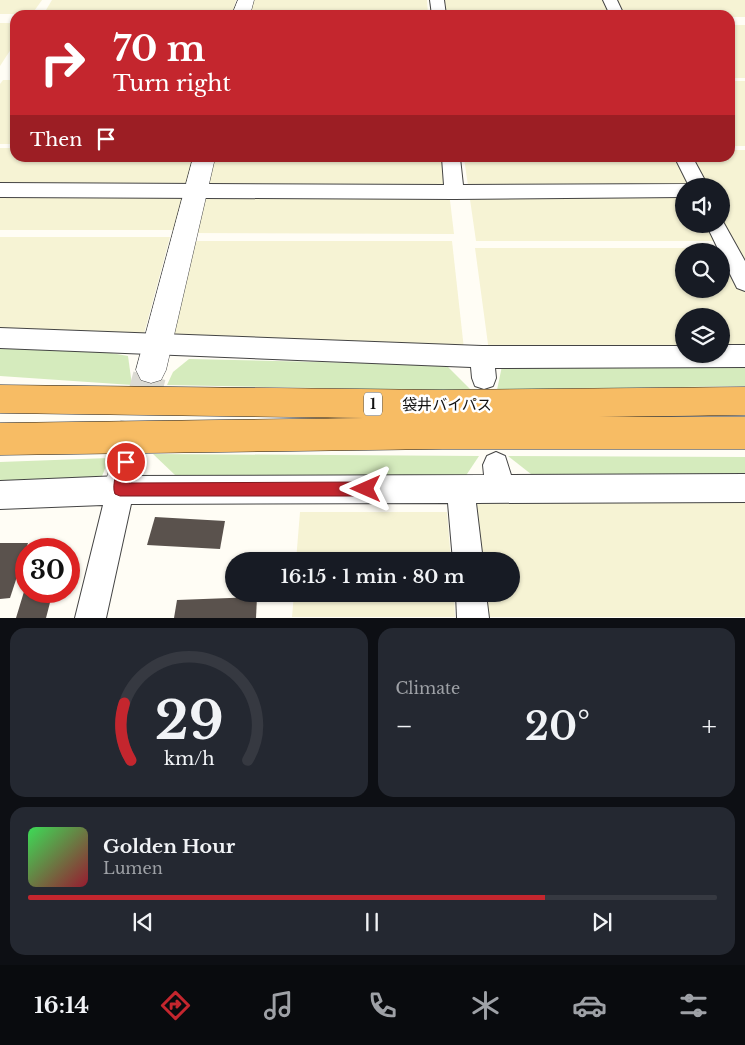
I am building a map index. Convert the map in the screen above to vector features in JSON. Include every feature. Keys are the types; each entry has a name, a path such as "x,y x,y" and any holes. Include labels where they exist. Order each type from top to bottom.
{"highway":[{"name":"袋井バイパス","path":"0,399 443,405 745,401"},
{"name":"袋井バイパス","path":"0,439 442,433 745,433"}],"street":[{"path":"151,370 203,162"},
{"path":"451,162 454,192"},
{"path":"686,162 694,178"},
{"path":"0,190 195,192 675,190"},
{"path":"720,233 745,282"},
{"path":"0,338 158,345 483,368 745,356"},
{"path":"90,618 123,476"},
{"path":"0,495 123,476 461,489 498,476 745,488"},
{"path":"461,489 467,552"},
{"path":"472,602 473,618"}],"shaded area":[{"path":"0,0 42,0 35,10 10,10 10,14 0,14"},
{"path":"52,0 236,0 233,10 46,10"},
{"path":"243,0 427,0 428,10 240,10"},
{"path":"441,0 745,0 745,17 735,17 735,10 442,10"},
{"path":"0,23 10,23 10,51 0,66"},
{"path":"735,25 745,25 745,78 735,78"},
{"path":"3,80 10,80 10,144 0,144 0,84"},
{"path":"735,81 745,81 745,146 735,146"},
{"path":"0,148 10,148 10,162 193,162 174,230 0,230"},
{"path":"735,150 745,150 745,360 730,360 730,308 675,308 675,360 490,359 475,248 675,248 675,298 730,298 730,243 727,241 476,241 465,162 735,162"},
{"path":"203,162 445,162 454,234 184,233"},
{"path":"0,237 170,237 141,345 0,335"},
{"path":"180,241 452,241 464,349 152,349"},
{"path":"461,489 745,489 745,617 473,617 472,602 520,602 520,552 467,552"},
{"path":"300,512 447,512 450,552 297,552"},
{"path":"293,602 454,602 455,617 292,617"}],"green space":[{"path":"0,347 100,351 128,356 132,385 0,376"},
{"path":"189,359 446,365 472,391 167,385 173,372"},
{"path":"502,366 745,367 745,386 497,390"},
{"path":"153,454 479,456 463,480 175,475"},
{"path":"508,456 745,457 745,486 536,478"},
{"path":"109,458 101,479 0,483 0,462"}],"building":[{"path":"155,517 225,521 220,549 147,545"},
{"path":"0,543 15,543 15,583 10,598 0,599"},
{"path":"225,598 225,602 257,602 256,618 174,618 177,600"},
{"path":"21,603 50,603 46,618 16,618"}],"tunnel":[{"path":"128,456 151,370"}],"route":[{"path":"126,462 120,490 366,489"}]}
